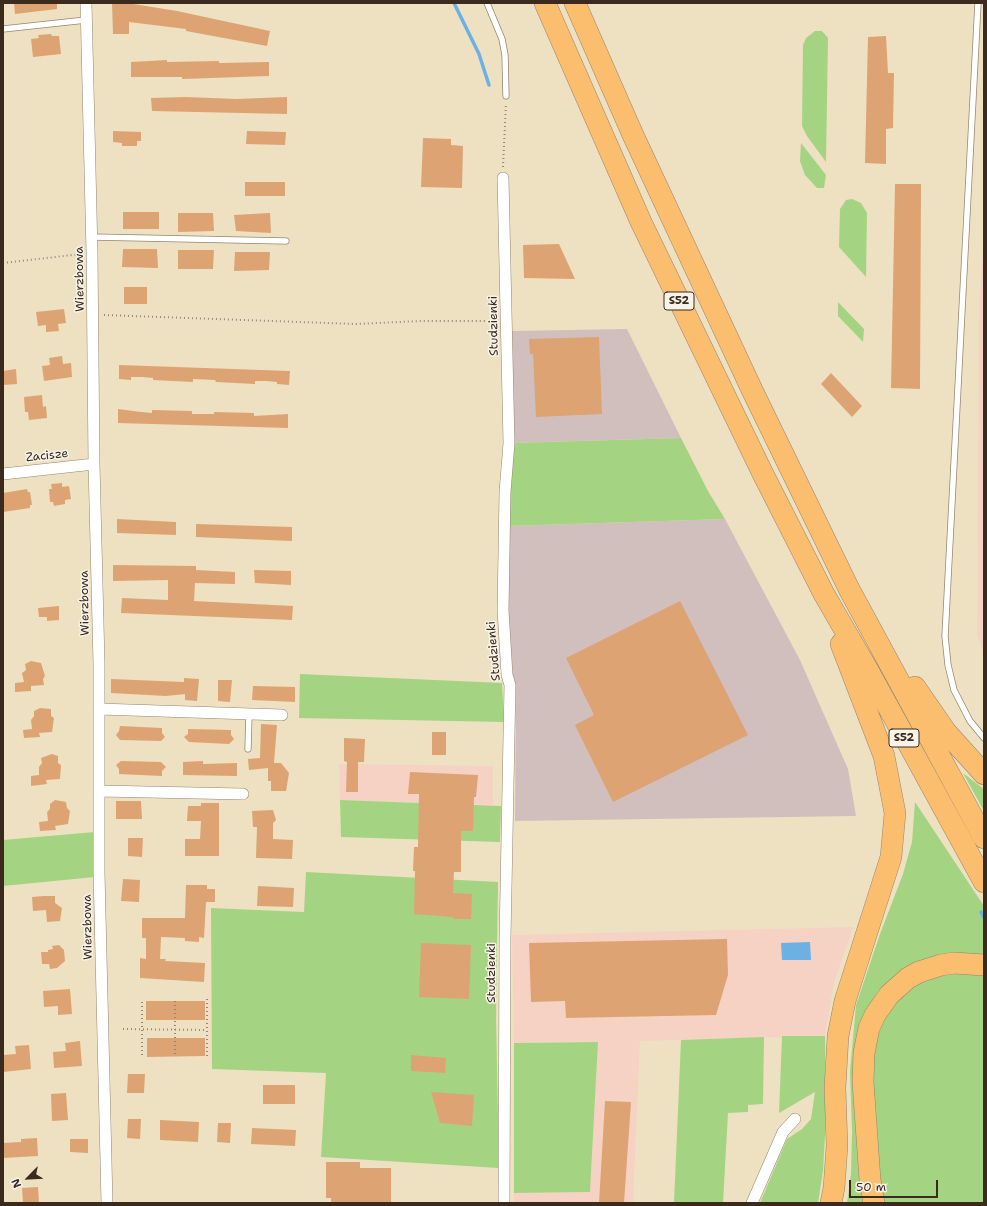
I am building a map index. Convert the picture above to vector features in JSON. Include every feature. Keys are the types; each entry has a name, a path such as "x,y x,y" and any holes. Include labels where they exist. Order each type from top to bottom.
{"highway":[{"name":"S52","path":"545,3 641,222 732,411 824,594 869,672 984,882"},
{"name":"S52","path":"575,3 633,136 707,295 850,589 984,838"},
{"path":"850,589 946,732 984,774"},
{"path":"824,594 884,756 895,813 891,857 845,1001 838,1036 835,1088 837,1146 834,1188 831,1203"},
{"path":"874,1203 870,1180 863,1082 865,1047 875,1015 888,995 908,978 918,972 941,964 965,963 984,965"}],"street":[{"name":"Wierzbowa","path":"86,3 92,237 100,881 107,1203"},
{"name":"Studzienki","path":"503,178 509,443 505,492 503,610 507,675 510,685 505,939 504,1203"},
{"name":"Zacisze","path":"3,474 94,464"},
{"path":"99,709 282,715"},
{"path":"100,791 243,794"},
{"path":"752,1203 783,1132 795,1119"}],"lane":[{"path":"487,3 502,39 506,55 506,96"},
{"path":"978,3 945,636 948,665 954,690 970,720 984,738"},
{"path":"3,29 86,20"},
{"path":"92,237 286,241"},
{"path":"248,749 249,714"}],"path":[{"path":"503,178 506,96"},
{"path":"3,263 92,253"},
{"path":"93,314 356,324 420,321 507,321"},
{"path":"207,999 207,1060"},
{"path":"175,1001 175,1056"},
{"path":"142,1002 142,1055"},
{"path":"123,1029 207,1030"}],"shaded area":[{"path":"984,238 984,654 977,635 979,305"},
{"path":"627,329 681,438 511,443 510,331"},
{"path":"725,519 800,660 848,769 856,816 515,821 516,693 511,665 507,611 508,526"},
{"path":"339,764 493,766 493,805 340,800"},
{"path":"853,927 834,983 825,1036 640,1041 633,1203 514,1203 514,1193 590,1192 598,1042 514,1043 512,935"}],"green space":[{"path":"815,31 822,31 828,38 826,162 807,136 802,126 803,45 806,38"},
{"path":"801,143 826,175 824,188 817,188 805,175 800,161"},
{"path":"852,199 861,203 867,213 866,277 839,247 840,209 846,200"},
{"path":"838,302 864,329 863,342 838,316"},
{"path":"681,438 708,491 725,519 508,526 511,443"},
{"path":"300,674 502,683 504,722 299,718"},
{"path":"963,773 984,789 984,811"},
{"path":"340,800 501,806 500,842 341,837"},
{"path":"915,802 984,906 984,958 893,978 878,991 868,1008 864,1203 847,1203 851,1174 852,1132 850,1071 856,1005 880,934 903,874 912,842"},
{"path":"95,832 95,877 3,886 3,840"},
{"path":"306,872 498,882 496,1018 499,1168 321,1157 326,1073 212,1069 211,908 304,912"},
{"path":"963,971 984,974 984,1203 882,1203 872,1085 873,1054 881,1026 894,1004 903,994 920,983 943,975"},
{"path":"782,1036 825,1036 826,1118 823,1171 818,1203 760,1203 787,1139 802,1129 811,1119 815,1092 779,1113"},
{"path":"764,1037 763,1104 748,1105 748,1112 728,1113 723,1203 674,1203 681,1040"},
{"path":"598,1042 590,1192 514,1193 514,1043"}],"water":[{"path":"810,942 811,960 782,960 781,943"}],"building":[{"path":"14,3 57,3 57,9 15,14"},
{"path":"112,3 127,3 177,11 270,31 267,46 186,31 186,29 129,22 129,34 113,34"},
{"path":"51,34 52,36 59,36 61,54 33,57 31,39 39,38 38,35"},
{"path":"886,36 888,73 894,73 893,128 886,129 886,164 865,163 868,37"},
{"path":"167,60 167,62 269,62 269,76 182,79 182,77 131,77 131,62"},
{"path":"186,97 237,99 287,97 287,114 152,111 151,98"},
{"path":"113,131 141,132 141,141 137,141 137,146 122,146 122,143 113,142"},
{"path":"247,131 286,132 285,145 246,144"},
{"path":"423,138 451,139 451,145 463,146 462,188 421,187"},
{"path":"245,182 285,182 285,196 245,196"},
{"path":"895,184 921,184 920,389 891,388"},
{"path":"123,212 159,212 159,229 123,229"},
{"path":"178,213 213,213 214,231 178,232"},
{"path":"270,213 271,233 236,231 234,215"},
{"path":"559,244 575,279 524,278 523,245"},
{"path":"123,249 157,249 158,268 122,267"},
{"path":"178,250 214,250 213,269 178,269"},
{"path":"235,252 270,252 269,270 234,271"},
{"path":"124,287 147,287 147,304 124,304"},
{"path":"64,309 66,323 58,324 59,331 46,332 46,325 38,326 36,312"},
{"path":"599,337 602,414 536,417 533,354 530,354 529,339"},
{"path":"62,356 63,364 71,363 72,377 44,381 42,366 50,365 49,358"},
{"path":"119,365 290,371 289,385 266,381 255,381 255,384 193,379 193,382 153,380 153,378 142,377 131,377 131,380 119,379"},
{"path":"16,369 17,384 3,385 3,371"},
{"path":"831,373 862,406 852,417 821,384"},
{"path":"42,395 43,407 46,406 47,418 29,420 28,412 25,412 24,397"},
{"path":"118,409 152,413 152,410 192,411 192,414 214,414 214,412 254,413 254,416 288,414 288,428 118,423"},
{"path":"62,483 62,487 69,486 71,499 65,500 65,504 54,506 53,502 50,502 49,489 52,489 51,484"},
{"path":"27,489 28,492 30,492 32,505 30,505 30,508 3,512 3,493"},
{"path":"117,519 176,522 176,535 117,533"},
{"path":"196,524 292,527 292,541 196,537"},
{"path":"113,565 196,566 196,570 235,572 235,584 195,583 194,601 293,606 292,620 121,613 122,598 168,600 168,580 113,581"},
{"path":"254,570 291,571 291,585 255,583"},
{"path":"680,601 748,735 613,802 575,725 594,715 566,658"},
{"path":"59,606 59,620 47,621 47,617 39,617 38,608"},
{"path":"31,661 41,663 45,676 43,679 44,685 31,686 31,691 15,692 15,683 24,682 22,673 26,670 25,664"},
{"path":"184,678 199,679 197,701 185,700 185,694 166,696 111,693 111,679 184,682"},
{"path":"218,680 232,680 230,702 218,701"},
{"path":"253,686 295,687 295,702 252,700"},
{"path":"40,708 51,709 51,716 54,718 52,732 39,733 40,737 24,738 23,730 32,729 31,720 34,716 34,711"},
{"path":"261,724 277,725 274,763 281,763 289,773 286,791 271,791 271,781 268,781 268,768 249,770 248,759 260,758"},
{"path":"120,726 162,728 162,733 165,737 161,741 120,740 116,735"},
{"path":"188,729 231,730 231,735 234,739 229,744 189,742 184,737 188,734"},
{"path":"432,732 446,732 446,755 432,755"},
{"path":"344,738 365,739 364,762 358,762 358,792 346,792 347,762 344,761"},
{"path":"52,754 58,756 58,763 61,765 60,779 46,780 47,784 31,786 31,776 39,775 39,767 42,763 41,758"},
{"path":"121,761 161,762 166,767 162,771 162,776 119,774 119,769 116,765"},
{"path":"203,761 203,764 237,763 237,776 183,775 183,762"},
{"path":"410,772 478,775 476,797 474,797 473,831 461,831 461,872 454,872 453,893 472,894 471,919 453,919 453,917 414,914 414,847 418,847 419,794 408,794"},
{"path":"55,800 66,802 67,808 70,811 68,824 55,826 56,830 40,831 39,822 48,821 47,812 50,809 50,804"},
{"path":"116,801 141,801 142,819 116,819"},
{"path":"201,803 219,803 219,856 185,856 185,839 200,839 201,821 187,821 188,806 201,806"},
{"path":"273,810 276,820 273,823 273,839 293,840 292,859 256,858 257,827 253,827 252,811"},
{"path":"128,838 143,838 142,857 128,856"},
{"path":"123,879 140,880 139,902 121,901"},
{"path":"186,885 207,885 207,889 215,889 215,902 206,902 204,938 199,937 199,942 185,941 185,938 161,937 160,959 166,959 165,961 205,963 204,982 140,978 140,958 146,959 146,938 142,938 142,918 185,918"},
{"path":"258,886 294,888 293,907 257,906"},
{"path":"55,896 55,903 62,908 60,921 47,922 46,910 33,911 32,897"},
{"path":"727,939 728,975 716,1015 566,1018 565,1001 531,1002 529,943"},
{"path":"421,943 471,945 469,999 419,997"},
{"path":"59,945 64,950 65,961 57,968 50,969 49,964 42,964 41,952 48,952 48,950 53,949 52,946"},
{"path":"70,989 72,1014 58,1015 58,1006 44,1007 43,991"},
{"path":"146,1001 205,1001 205,1020 146,1020"},
{"path":"147,1038 205,1038 205,1056 147,1057"},
{"path":"80,1041 82,1066 54,1068 53,1052 66,1051 65,1043"},
{"path":"29,1045 31,1069 3,1072 3,1055 16,1054 15,1046"},
{"path":"411,1055 446,1058 445,1073 411,1071"},
{"path":"128,1074 145,1074 144,1093 127,1093"},
{"path":"263,1085 295,1085 295,1104 263,1104"},
{"path":"431,1092 474,1095 472,1126 440,1123"},
{"path":"66,1093 68,1120 52,1121 51,1094"},
{"path":"605,1101 631,1102 624,1203 599,1203"},
{"path":"128,1119 141,1119 140,1139 127,1138"},
{"path":"160,1120 199,1122 198,1142 160,1140"},
{"path":"218,1123 231,1123 230,1143 217,1142"},
{"path":"252,1128 296,1130 295,1146 251,1144"},
{"path":"37,1138 38,1156 3,1158 3,1143 21,1142 21,1139"},
{"path":"70,1139 88,1139 88,1153 70,1152"},
{"path":"326,1162 360,1162 360,1168 391,1168 391,1203 331,1203 331,1198 326,1198"},
{"path":"38,1187 39,1203 23,1203 22,1188"}],"waterway":[{"path":"454,3 479,54 489,85"},
{"path":"981,912 984,918"}]}
